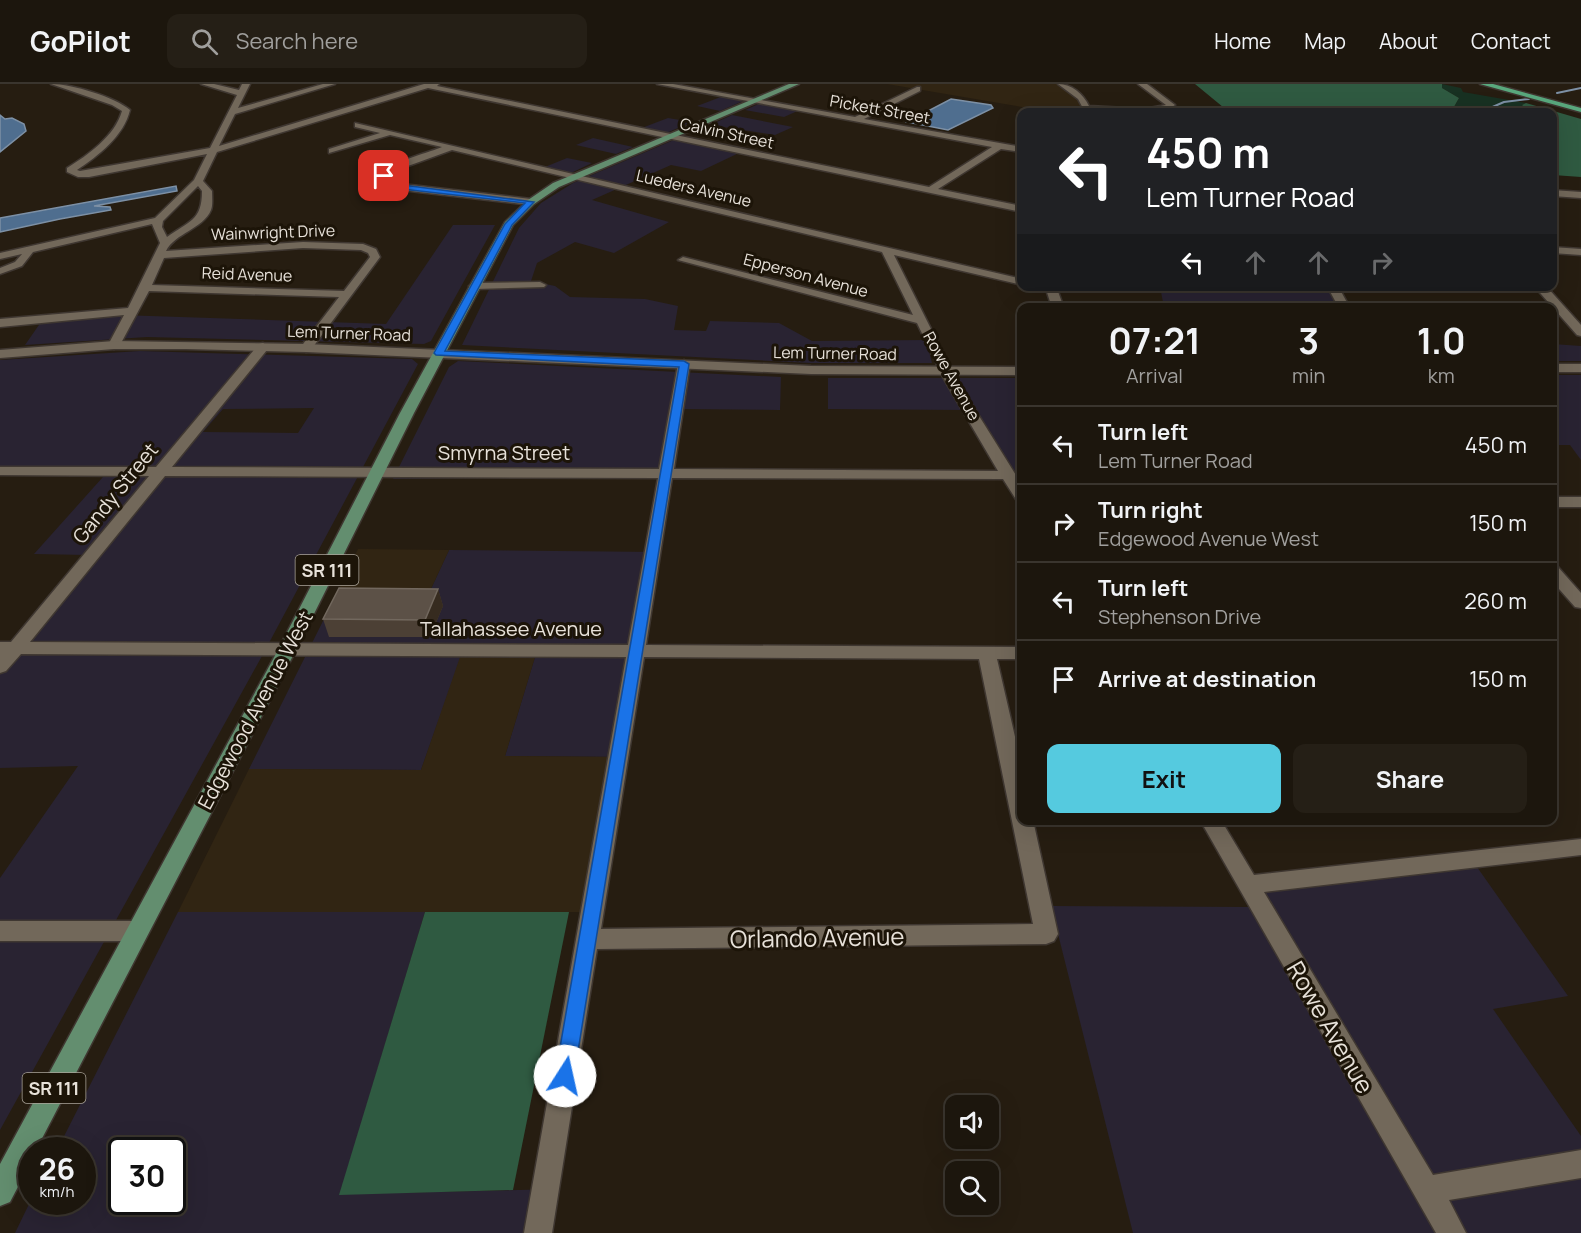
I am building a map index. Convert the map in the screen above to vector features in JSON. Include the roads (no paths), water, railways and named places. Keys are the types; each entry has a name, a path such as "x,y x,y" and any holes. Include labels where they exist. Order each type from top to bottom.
{"highway":[{"path":"1484,84 1581,110"},
{"path":"1507,84 1581,103"}],"main road":[{"name":"Edgewood Avenue West","path":"0,1192 287,650 439,353 509,224 531,202 574,177 795,84"}],"street":[{"path":"55,84 115,103 126,110 123,122 93,156 70,170 97,173 229,147 428,86"},
{"path":"205,84 240,93"},
{"path":"0,256 158,220 198,181 246,84"},
{"path":"232,112 331,84"},
{"name":"Calvin Street","path":"399,84 428,86 1017,208"},
{"name":"Pickett Street","path":"662,84 1017,149"},
{"path":"1062,84 1081,98 1087,108"},
{"path":"1142,84 1168,101 1171,105 1166,108"},
{"path":"855,120 917,89"},
{"name":"Lueders Avenue","path":"358,125 1017,281"},
{"path":"332,151 388,133"},
{"path":"930,190 999,146"},
{"path":"450,147 394,168 384,176 387,181 402,187 531,202"},
{"path":"114,345 146,288 165,243 200,218 207,209 207,191 198,181"},
{"path":"1557,193 1581,195"},
{"path":"158,220 157,227 165,243"},
{"name":"Wainwright Drive","path":"161,255 303,245 363,248 372,251 375,257 306,348"},
{"path":"0,271 21,263 26,258 29,248"},
{"path":"1557,250 1581,252"},
{"name":"Rowe Avenue","path":"887,251 945,371 1017,490"},
{"name":"Epperson Avenue","path":"683,260 921,321"},
{"path":"475,286 540,285"},
{"name":"Reid Avenue","path":"146,288 346,294"},
{"path":"1544,291 1555,303"},
{"path":"1557,306 1581,332"},
{"path":"0,323 133,311"},
{"name":"Lem Turner Road","path":"0,354 114,345 263,347 811,370 1017,371"},
{"name":"Gandy Street","path":"0,667 8,648 263,347"},
{"path":"538,1233 684,364"},
{"path":"1557,368 1581,368"},
{"name":"Smyrna Street","path":"0,471 1007,475"},
{"path":"1557,502 1581,502"},
{"path":"1557,576 1581,603"},
{"name":"Tallahassee Avenue","path":"8,648 1017,653"},
{"path":"987,653 1017,794"},
{"name":"Orlando Avenue","path":"588,939 1046,934 1023,825"},
{"name":"Rowe Avenue","path":"1213,825 1452,1233"},
{"path":"1248,885 1581,847"},
{"path":"0,931 137,931"},
{"path":"1427,1190 1581,1164"}],"water":[{"path":"951,99 991,105 993,108 948,130 907,122"},
{"path":"0,115 5,119 12,118 24,124 26,131 0,152"},
{"path":"176,186 177,191 94,206 110,207 111,210 0,232 0,218"}],"waterway":[{"path":"1557,93 1581,88"},
{"path":"1490,108 1504,102 1529,99"}]}
